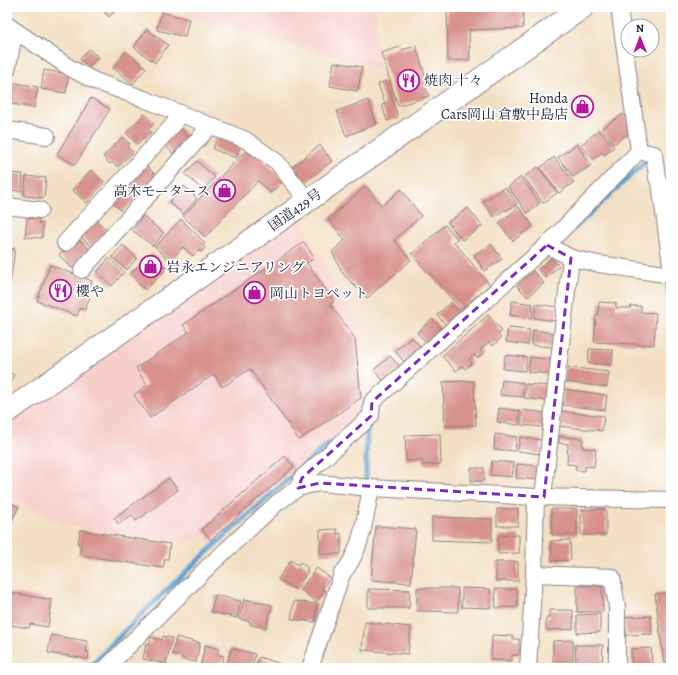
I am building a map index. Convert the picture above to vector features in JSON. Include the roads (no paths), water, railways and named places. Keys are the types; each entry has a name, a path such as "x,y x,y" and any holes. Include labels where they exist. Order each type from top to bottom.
{"highway":[{"name":"国道429号","path":"7,412 583,7"}],"street":[{"path":"618,7 645,152"},
{"path":"7,70 11,28 70,68 95,81 246,140 277,162 308,201"},
{"path":"65,243 174,124 180,113"},
{"path":"82,270 210,126"},
{"path":"7,130 47,136"},
{"path":"298,488 302,478 371,416 372,402 551,247 645,152"},
{"path":"551,247 571,258 599,264 668,272 660,183 657,178 654,154 645,152"},
{"path":"7,206 40,210"},
{"path":"528,668 540,497 544,488 571,258"},
{"path":"106,668 254,523 277,503 298,488 320,484 540,497 671,500"},
{"path":"310,668 342,574 350,565 361,536 371,488"},
{"path":"534,574 612,576 617,607 617,668"}],"waterway":[{"path":"639,96 647,150"},
{"path":"575,228 649,158"},
{"path":"666,277 671,313"},
{"path":"366,478 367,426"},
{"path":"89,668 117,638 176,581 328,444"}],"place":[{"name":"焼肉 十々","path":"408,80"},
{"name":"Honda Cars岡山 倉敷中島店","path":"583,106"},
{"name":"高木モータース","path":"225,191"},
{"name":"岩永エンジニアリング","path":"151,267"},
{"name":"櫻や","path":"60,291"},
{"name":"岡山トヨペット","path":"255,293"}]}
